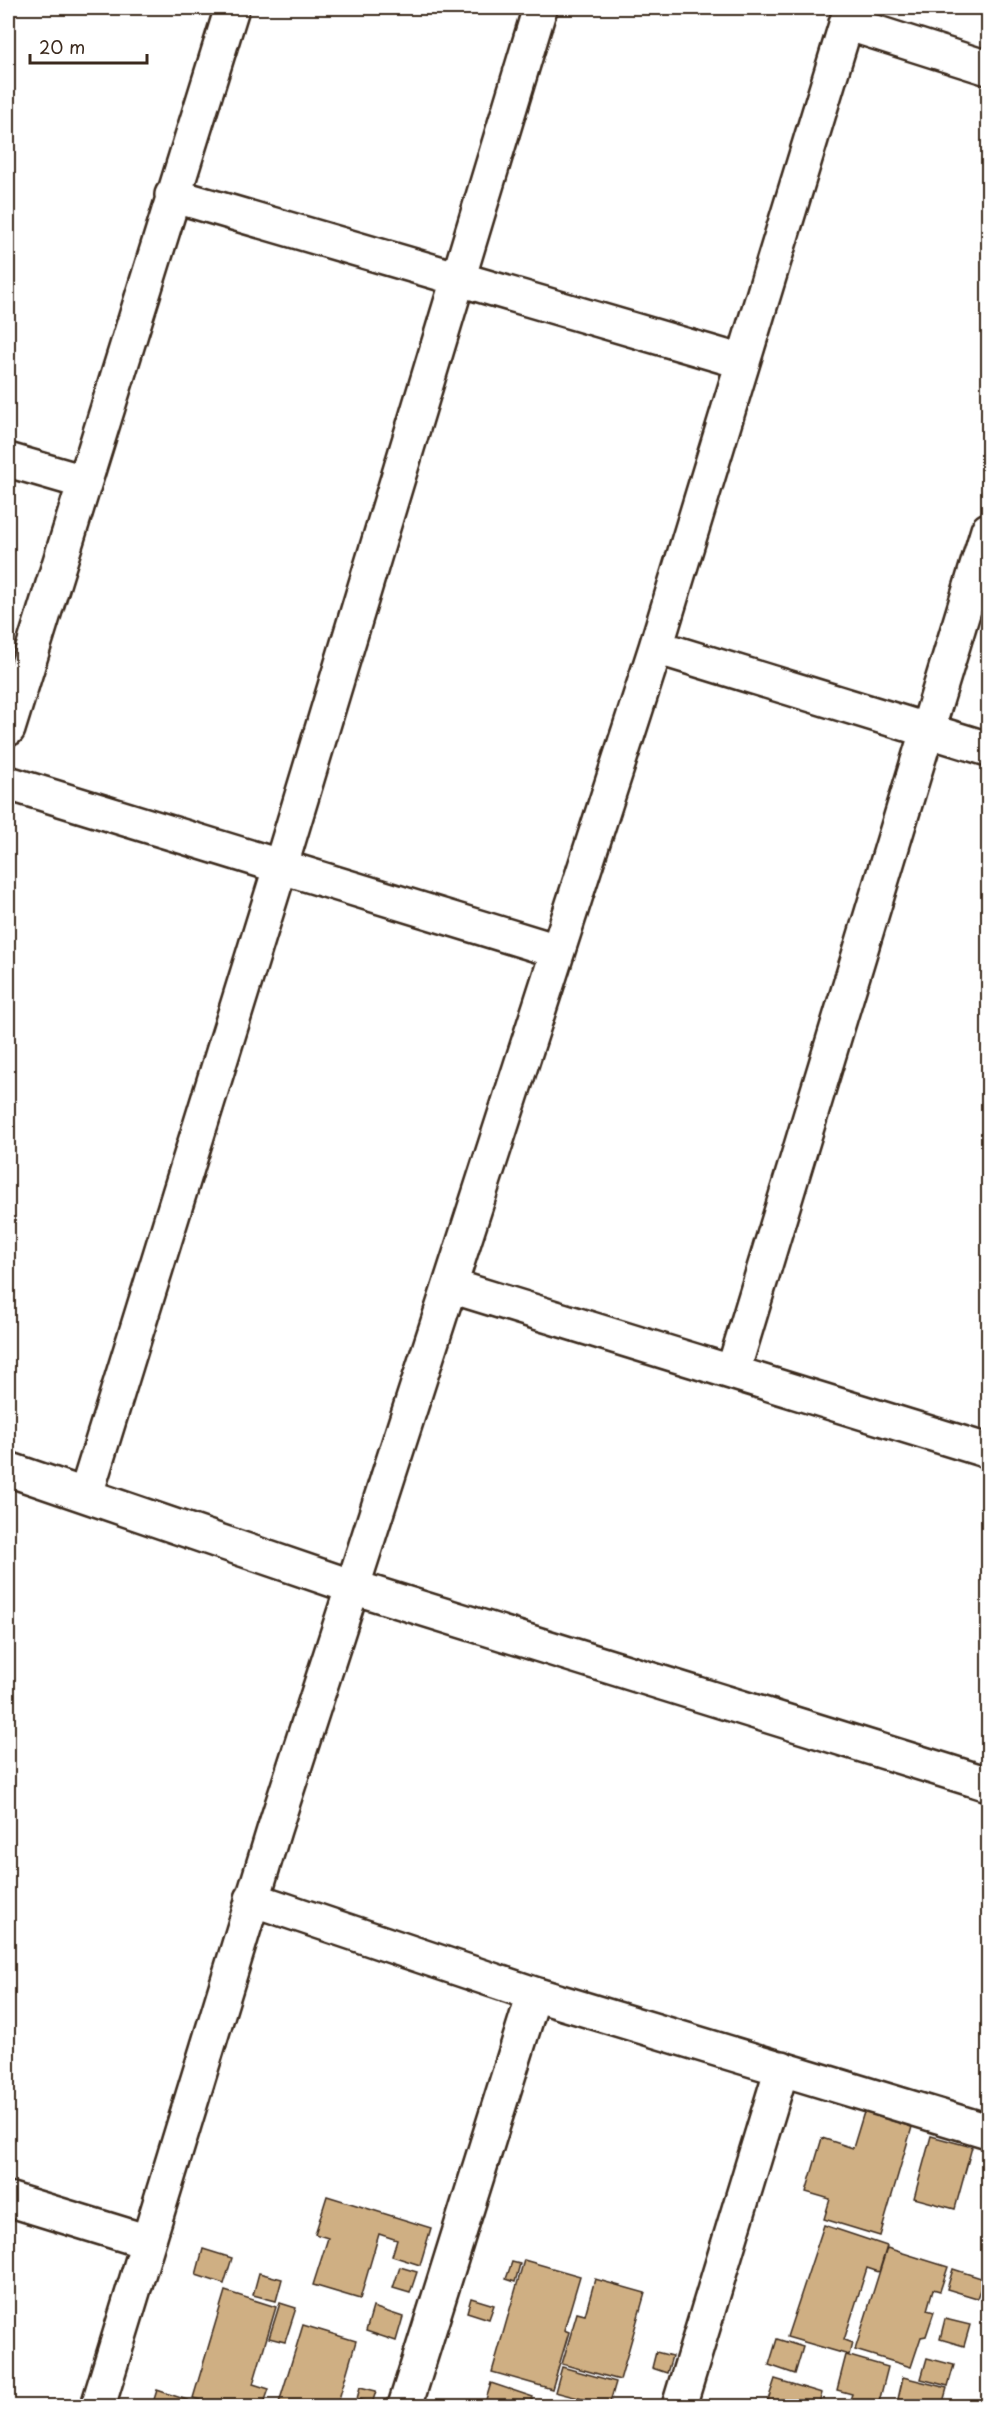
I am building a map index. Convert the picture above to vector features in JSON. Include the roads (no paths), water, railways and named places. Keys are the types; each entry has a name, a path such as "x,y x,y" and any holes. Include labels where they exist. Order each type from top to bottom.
{"street":[{"path":"8,729 172,195 232,8"},
{"path":"86,1494 281,865 540,8"},
{"path":"98,2406 252,1899 452,1286 557,951 656,647 848,15 988,68"},
{"path":"172,195 743,362"},
{"path":"8,460 84,482"},
{"path":"733,1371 988,530"},
{"path":"656,647 988,749"},
{"path":"8,783 557,951"},
{"path":"452,1286 988,1451"},
{"path":"8,1469 353,1587 988,1784"},
{"path":"252,1899 534,1994 988,2131"},
{"path":"405,2406 534,1994"},
{"path":"679,2406 782,2068"},
{"path":"8,2199 148,2242"}]}
